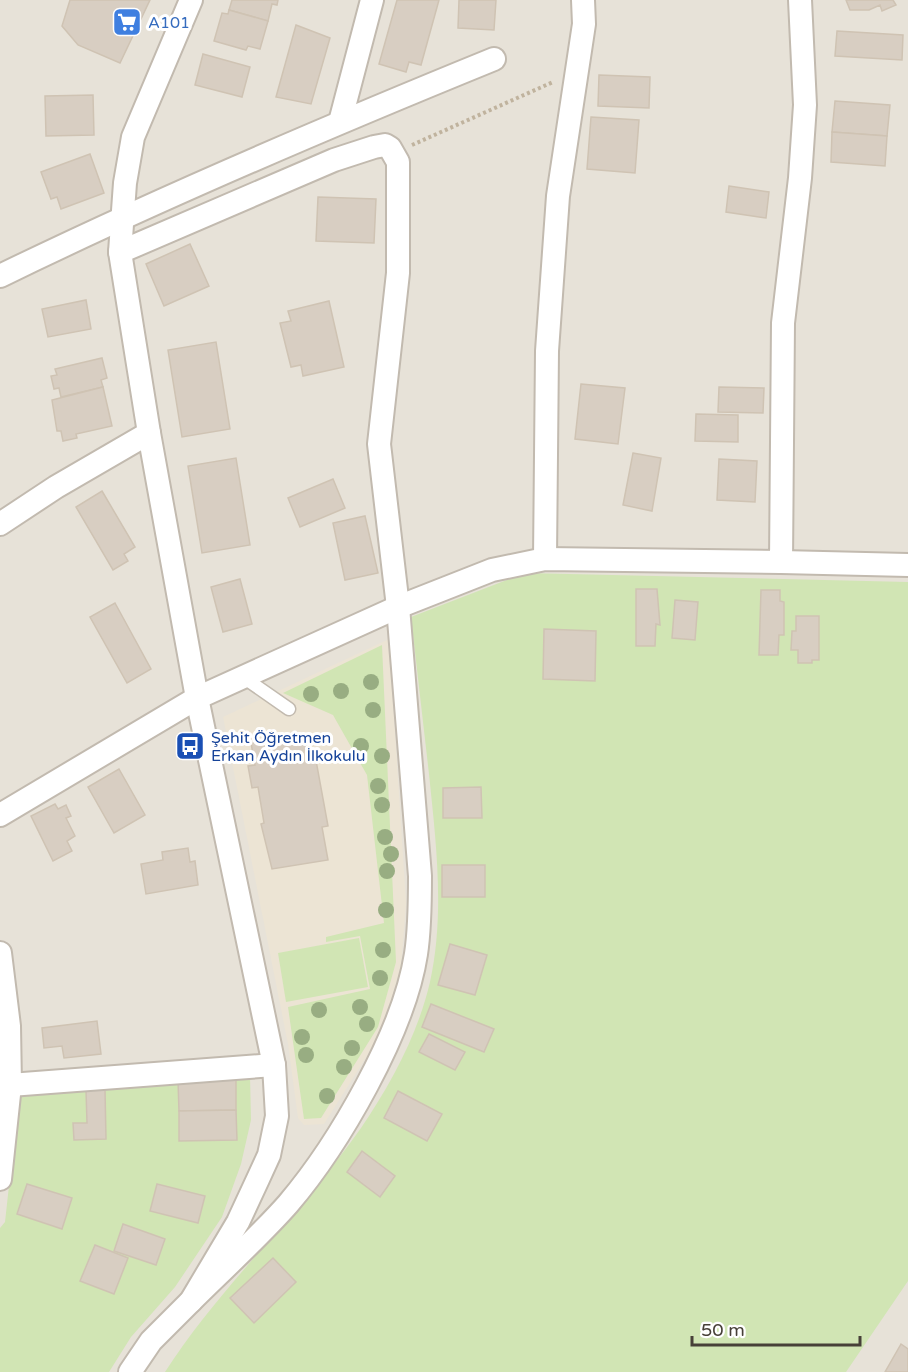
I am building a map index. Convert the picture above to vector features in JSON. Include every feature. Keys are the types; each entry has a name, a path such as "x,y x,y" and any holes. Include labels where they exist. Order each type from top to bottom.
{"street":[{"path":"190,0 133,137 120,252 148,433 197,698 274,1065 277,1116 269,1155 238,1222 191,1301"},
{"path":"340,122 372,0"},
{"path":"545,559 547,351 558,196 584,24 583,0"},
{"path":"781,562 783,323 800,178 805,105 800,0"},
{"path":"0,276 123,216 340,122 494,59"},
{"path":"120,252 334,160 385,145 394,153 398,162 398,273 380,444 398,607 420,876 420,916 416,955 390,1038 373,1071 303,1185 265,1228 152,1341 130,1372"},
{"path":"0,524 56,487 148,433"},
{"path":"0,815 197,698 398,607 498,567 545,559 908,565"},
{"path":"0,953 9,1026 10,1085 0,1179"},
{"path":"10,1085 274,1065"}],"lane":[{"path":"243,677 289,709"}],"path":[{"path":"394,153 577,72"}],"shaded area":[{"path":"0,0 908,0 908,1117 248,1372 14,1372 0,1368"},
{"path":"389,639 406,903 401,966 382,1032 324,1124 304,1125 298,1118 288,1044 223,717"},
{"path":"908,1233 908,1372 843,1372"}],"green space":[{"path":"525,573 908,582 908,1281 846,1372 165,1372 211,1309 313,1190 361,1128 383,1094 411,1039 425,1001 435,956 438,878 411,617"},
{"path":"382,645 396,962 378,1027 321,1118 304,1119 288,1007 370,989 360,936 326,942 326,937 384,923 367,775 333,715 283,693"},
{"path":"359,938 368,987 286,1002 278,953"},
{"path":"250,1075 251,1120 241,1164 222,1217 175,1287 131,1337 109,1372 0,1372 0,1228 5,1222 19,1095"}],"building":[{"path":"70,0 150,0 120,63 78,45 62,26"},
{"path":"232,0 278,0 277,5 272,4 268,21 229,10"},
{"path":"397,0 439,0 421,65 409,62 406,72 379,64"},
{"path":"459,0 496,0 494,30 458,28"},
{"path":"846,0 893,0 896,5 882,11 880,5 869,10 850,10"},
{"path":"229,10 268,21 260,49 248,46 246,50 214,41 222,13 228,14"},
{"path":"296,25 330,38 311,104 276,97"},
{"path":"837,31 903,35 902,60 835,56"},
{"path":"203,54 250,67 242,97 195,85"},
{"path":"599,75 650,77 649,108 598,106"},
{"path":"93,95 94,135 46,136 45,96"},
{"path":"835,101 890,105 887,136 832,132"},
{"path":"591,117 639,120 635,173 587,169"},
{"path":"832,132 887,136 885,166 831,162"},
{"path":"90,154 104,193 61,209 57,197 51,199 41,172"},
{"path":"729,186 769,192 766,218 726,212"},
{"path":"318,197 376,199 374,243 316,241"},
{"path":"190,244 209,286 164,306 146,264"},
{"path":"86,300 91,329 48,337 42,309"},
{"path":"329,301 344,367 303,376 301,365 291,367 280,323 291,321 288,311"},
{"path":"216,342 230,429 182,437 168,350"},
{"path":"102,358 107,378 101,380 103,387 61,397 59,388 54,389 51,376 57,375 55,369"},
{"path":"581,384 625,388 618,444 575,439"},
{"path":"103,387 112,426 76,434 77,438 63,441 61,431 57,431 52,400"},
{"path":"719,387 764,388 763,413 718,412"},
{"path":"696,414 738,415 738,442 695,441"},
{"path":"633,453 661,458 652,511 623,505"},
{"path":"236,458 250,545 202,553 188,466"},
{"path":"719,459 757,461 755,502 717,500"},
{"path":"333,479 345,508 300,527 288,498"},
{"path":"102,491 135,547 124,554 128,561 113,570 76,507"},
{"path":"365,516 378,573 345,580 333,523"},
{"path":"240,579 252,624 223,632 211,587"},
{"path":"636,589 657,589 660,625 656,624 655,646 636,646"},
{"path":"761,590 780,590 780,601 784,602 784,635 779,635 778,655 759,655"},
{"path":"675,600 698,602 695,640 672,638"},
{"path":"115,603 151,669 127,683 90,617"},
{"path":"796,616 819,616 819,660 812,660 812,663 798,663 798,650 791,650 792,631 796,631"},
{"path":"544,629 596,631 595,681 543,679"},
{"path":"304,734 308,756 315,755 328,826 322,827 328,860 272,869 261,824 264,823 258,787 252,788 248,766 255,765 251,743"},
{"path":"119,769 145,815 114,833 88,787"},
{"path":"481,787 482,818 443,818 443,788"},
{"path":"55,804 58,809 66,805 71,816 66,818 75,836 67,841 72,851 53,861 31,816"},
{"path":"188,848 190,862 195,861 198,885 146,894 141,864 163,860 162,852"},
{"path":"442,865 485,865 485,897 442,897"},
{"path":"450,944 487,955 475,995 438,985"},
{"path":"431,1004 494,1029 484,1052 422,1027"},
{"path":"97,1021 101,1054 64,1058 62,1046 44,1048 42,1028"},
{"path":"429,1034 465,1052 455,1070 419,1052"},
{"path":"236,1080 236,1110 179,1111 178,1081"},
{"path":"105,1089 106,1139 74,1140 73,1123 87,1123 86,1090"},
{"path":"398,1091 442,1114 427,1141 384,1118"},
{"path":"236,1110 237,1140 179,1141 179,1111"},
{"path":"362,1151 395,1176 380,1197 347,1172"},
{"path":"27,1184 72,1198 62,1229 17,1214"},
{"path":"157,1184 205,1196 198,1223 150,1211"},
{"path":"123,1224 165,1239 156,1265 114,1251"},
{"path":"95,1245 128,1258 114,1294 80,1281"},
{"path":"273,1258 296,1282 254,1323 230,1298"},
{"path":"901,1344 908,1349 908,1372 885,1372"}],"place":[{"name":"A101","path":"127,22"},
{"name":"Şehit Öğretmen Erkan Aydın İlkokulu","path":"190,746"}]}
